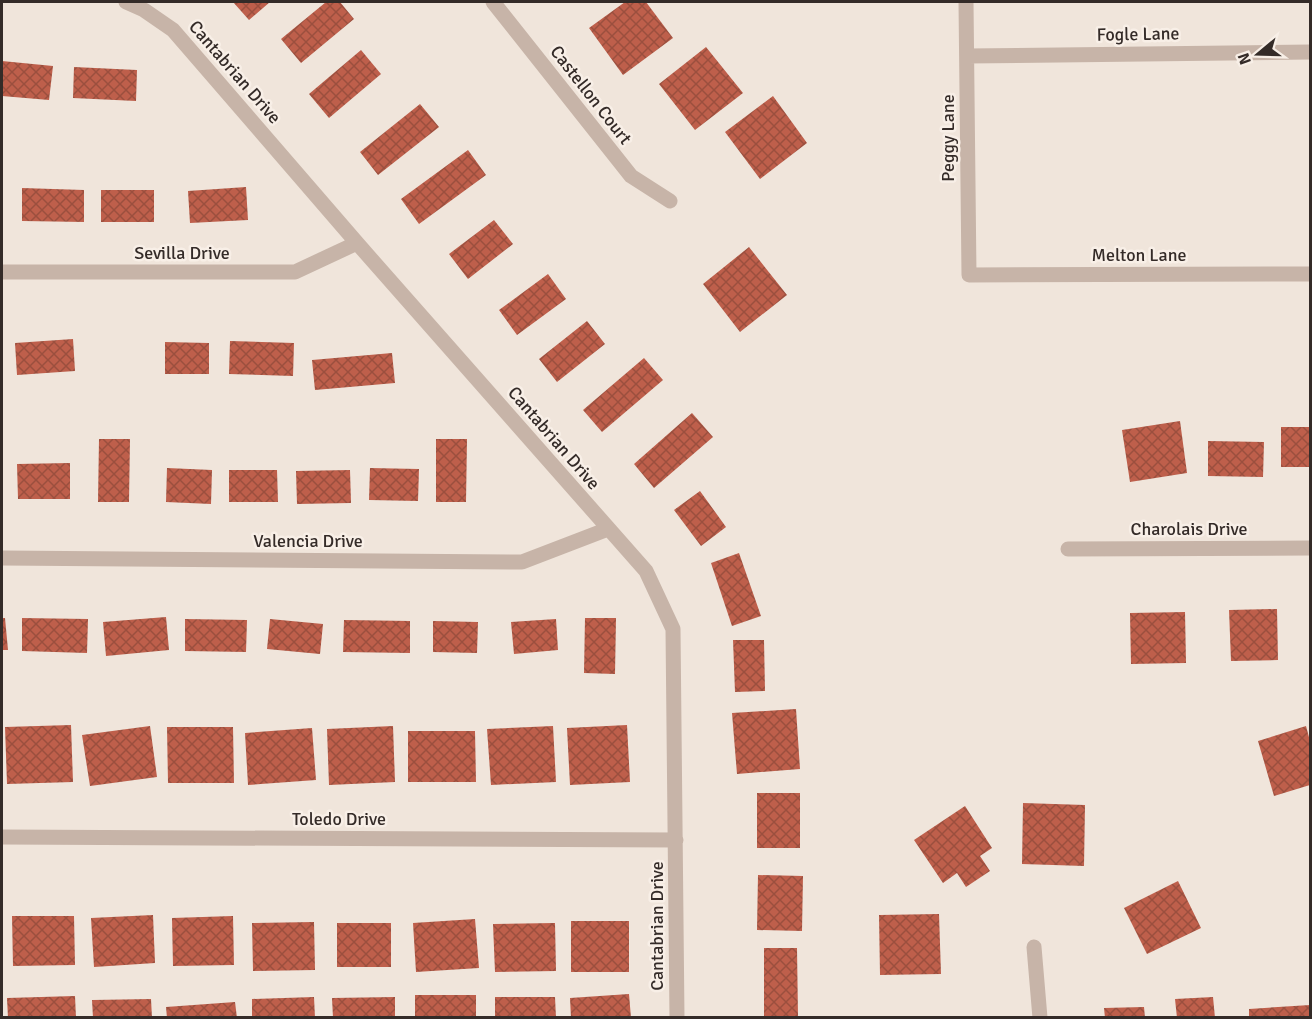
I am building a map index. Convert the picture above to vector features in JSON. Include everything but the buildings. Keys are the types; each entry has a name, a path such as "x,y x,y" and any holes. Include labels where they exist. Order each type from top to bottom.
{"street":[{"name":"Cantabrian Drive","path":"126,2 144,10 173,30 646,571 673,629 676,1017"},
{"name":"Castellon Court","path":"493,2 631,176 670,201"},
{"name":"Peggy Lane","path":"966,2 969,275"},
{"name":"Fogle Lane","path":"967,56 1311,52"},
{"name":"Sevilla Drive","path":"2,272 295,272 357,243"},
{"name":"Melton Lane","path":"969,275 1311,274"},
{"name":"Valencia Drive","path":"2,558 522,562 608,529"},
{"name":"Charolais Drive","path":"1068,549 1311,548"},
{"name":"Toledo Drive","path":"2,837 676,840"},
{"path":"1034,946 1040,1017"}]}
